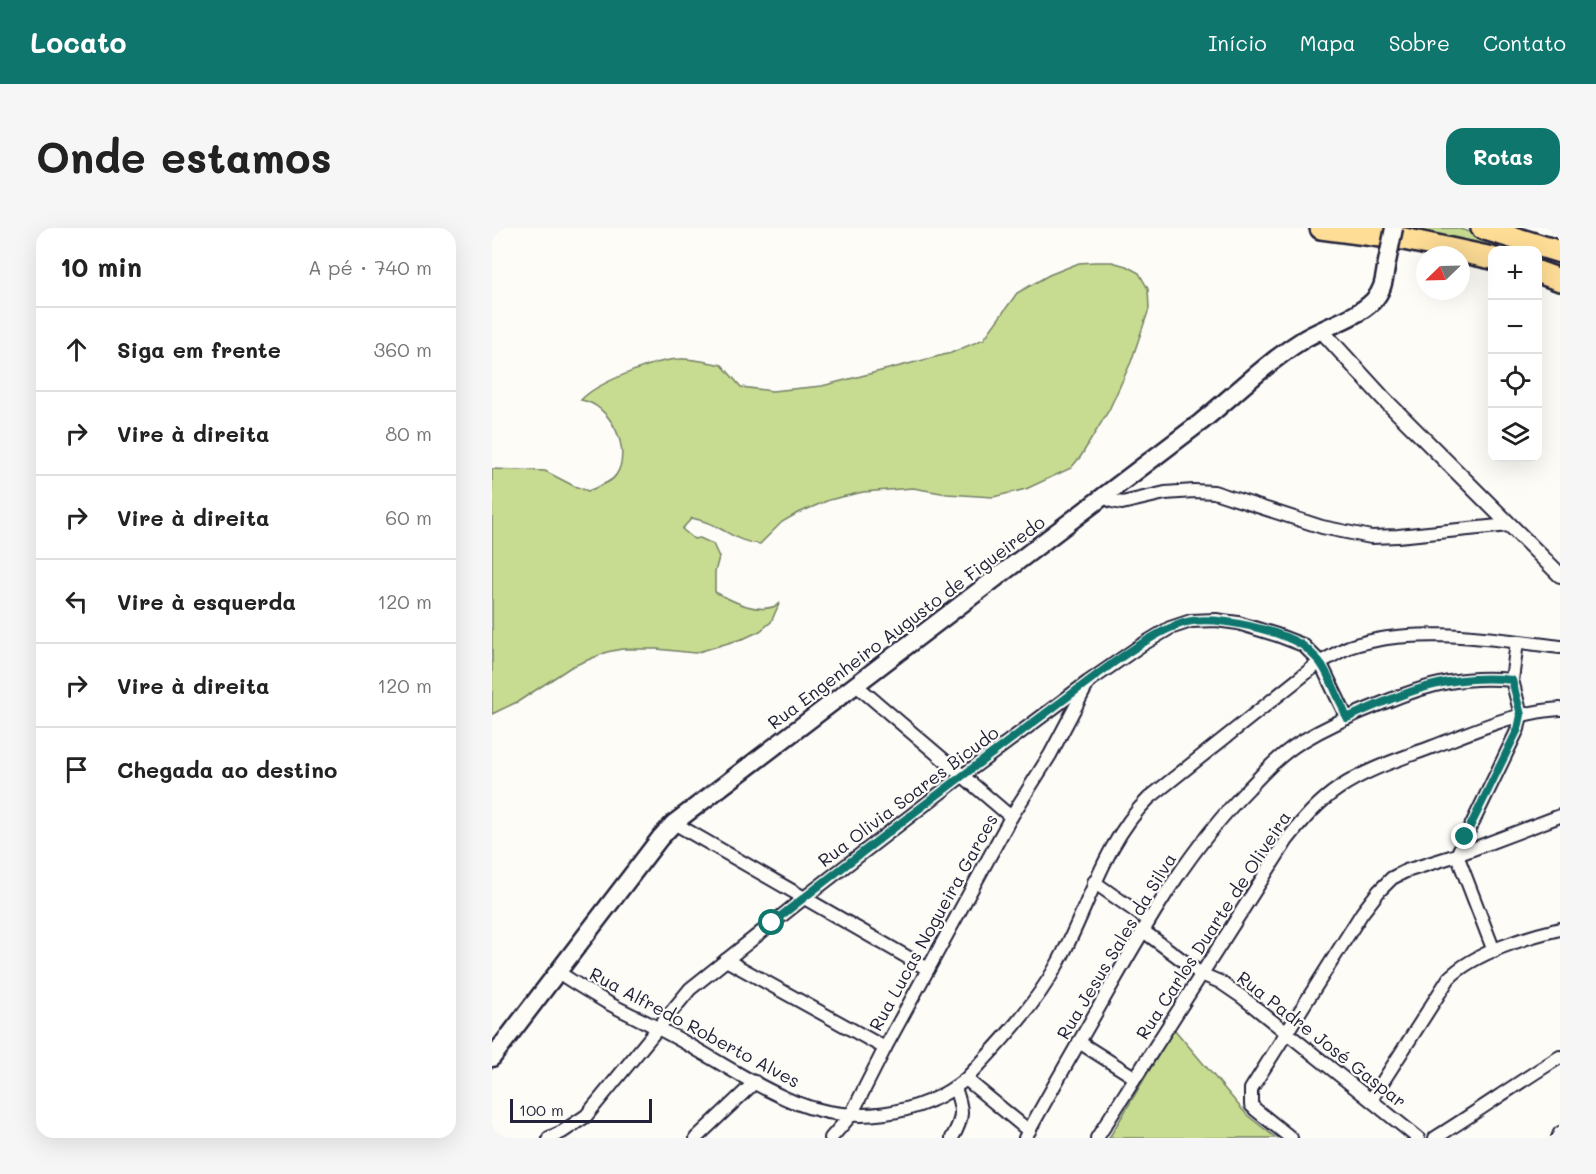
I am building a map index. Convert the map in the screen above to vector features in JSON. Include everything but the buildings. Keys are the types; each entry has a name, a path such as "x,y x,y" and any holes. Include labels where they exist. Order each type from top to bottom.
{"highway":[{"path":"1321,228 1404,239 1488,257"},
{"path":"1482,228 1560,252"},
{"path":"1542,273 1560,280"}],"main road":[{"name":"Rua Engenheiro Augusto de Figueiredo","path":"492,1058 674,823 1104,497 1201,422 1283,354 1373,301 1382,291 1394,228"}],"street":[{"path":"1321,330 1383,398 1560,575"},
{"path":"1104,497 1122,503 1165,493 1194,490 1214,492 1322,527 1371,537 1509,525"},
{"name":"Rua Olivia Soares Bicudo","path":"549,1138 563,1135 592,1110 690,989 962,776 1088,682 1170,628 1191,621 1216,620 1238,623 1303,645 1320,662 1347,718"},
{"name":"Rua Alfredo Roberto Alves","path":"558,972 609,1003 795,1102 851,1115 874,1116 930,1102 955,1088 966,1078 1041,991 1058,963 1094,882 1129,820 1149,798 1320,662 1349,647 1398,637 1450,636 1560,647"},
{"path":"1494,951 1457,855 1515,738 1521,715 1512,680 1516,642"},
{"name":"Rua Jesus Sales da Silva","path":"1027,1136 1145,925 1187,860 1271,765 1299,744 1347,718 1404,694 1452,680 1471,678 1512,680"},
{"name":"Rua Lucas Nogueira Garces","path":"831,1138 851,1115 1011,817 1050,755 1088,682"},
{"path":"856,685 1011,817"},
{"path":"1057,705 1067,723"},
{"name":"Rua Carlos Duarte de Oliveira","path":"1097,1138 1287,840 1304,818 1322,801 1368,771 1501,721 1521,715 1560,709"},
{"path":"1291,1138 1251,1105 1251,1089 1362,913 1379,891 1392,879 1406,871 1457,855 1560,816"},
{"path":"674,823 928,969"},
{"name":"Rua Padre José Gaspar","path":"1094,882 1201,974 1220,982 1418,1138"},
{"path":"1371,1100 1449,978 1459,969 1494,951 1560,929"},
{"path":"726,960 885,1048"},
{"path":"1080,1042 1134,1077"},
{"path":"1435,1138 1560,1057"},
{"path":"966,1078 1027,1136"},
{"path":"696,1138 755,1082"},
{"path":"952,1138 961,1122 962,1106 955,1088"},
{"path":"1558,1138 1560,1133"}],"green space":[{"path":"1367,228 1456,228 1522,246 1488,246 1488,249"},
{"path":"1112,262 1139,273 1148,289 1149,309 1131,362 1109,410 1071,468 1026,489 993,497 947,494 913,488 863,492 829,500 782,522 760,544 742,540 710,523 692,518 682,529 694,539 700,538 713,544 719,557 715,572 715,592 755,608 779,604 771,622 760,631 745,638 695,653 657,649 622,649 607,652 571,667 519,701 492,714 492,469 545,471 588,491 611,480 621,465 620,441 616,430 601,410 592,403 581,400 589,393 628,373 670,360 691,359 722,365 741,387 772,391 822,386 951,353 984,339 1017,293 1049,275 1079,263"},
{"path":"1174,1029 1247,1115 1276,1138 1109,1138"}],"route":[{"path":"772,923 1088,682 1156,636 1170,628 1191,621 1216,620 1238,623 1303,645 1320,662 1347,718 1430,685 1471,678 1512,680 1521,715 1518,729 1465,837"}]}
